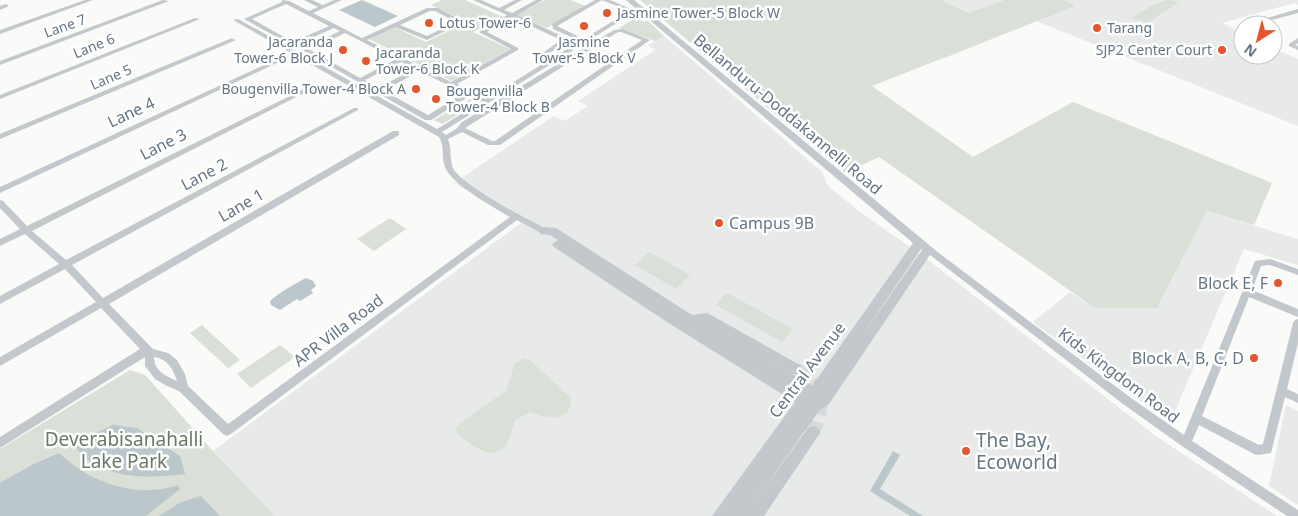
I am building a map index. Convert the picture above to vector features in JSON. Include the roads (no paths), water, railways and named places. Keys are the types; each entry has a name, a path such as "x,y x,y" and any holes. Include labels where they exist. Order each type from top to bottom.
{"street":[{"path":"0,32 90,0"},
{"path":"307,0 322,7"},
{"path":"309,13 339,0"},
{"path":"476,0 510,13 564,39 563,42 544,54 554,60"},
{"path":"500,10 519,0"},
{"path":"452,84 516,48 482,32 529,0"},
{"path":"510,13 540,0"},
{"path":"582,0 587,2 591,0"},
{"path":"584,41 555,28 554,25 599,0"},
{"path":"437,132 485,100 633,11 605,0"},
{"name":"Bellanduru-Doddakannelli Road","path":"630,0 924,246"},
{"name":"Lane 7","path":"0,63 166,1"},
{"path":"286,1 247,19 293,44 334,26"},
{"path":"485,100 286,1 236,20 437,132 445,138 450,169 462,183 544,231 546,236 601,274 675,316 814,400"},
{"path":"362,40 395,25 433,8 461,22 427,38 395,25"},
{"path":"1283,15 1298,11"},
{"name":"Lane 6","path":"0,97 197,19"},
{"path":"445,138 465,124 616,31 621,30 646,40 497,143 491,143 464,129 459,129"},
{"path":"345,31 304,50 428,118 470,93"},
{"name":"Lane 5","path":"0,137 232,40"},
{"path":"1298,40 1290,45 1298,48"},
{"path":"360,80 401,59"},
{"name":"Lane 4","path":"0,190 275,62"},
{"path":"379,90 419,68"},
{"name":"Lane 3","path":"26,230 314,86"},
{"name":"Lane 2","path":"66,265 356,109"},
{"name":"Lane 1","path":"102,303 396,133"},
{"name":"APR Villa Road","path":"0,203 26,230 66,265 148,351 170,359 178,367 183,388"},
{"name":"APR Villa Road","path":"148,351 152,371 167,382 183,388 227,431 517,216"},
{"path":"0,242 26,230"},
{"name":"Central Avenue","path":"736,516 814,400 924,246"},
{"name":"Kids Kingdom Road","path":"924,246 1127,401 1186,443 1297,516"},
{"path":"1186,443 1258,263 1270,262 1298,272"},
{"path":"0,300 66,265"},
{"path":"1246,292 1298,313"},
{"path":"0,362 102,303"},
{"path":"675,316 691,320 814,400"},
{"path":"691,320 706,318 795,369"},
{"path":"1197,419 1258,450 1267,449 1298,323"},
{"path":"0,443 148,351"},
{"path":"1282,391 1298,399"},
{"name":"Central Avenue","path":"720,516 814,400"},
{"path":"750,516 756,514 813,432"}],"tunnel":[{"path":"795,369 811,382 819,396 819,413 813,432"}],"place":[{"name":"Jasmine Tower-5 Block W","path":"607,13"},
{"name":"Lotus Tower-6","path":"429,23"},
{"name":"Jasmine Tower-5 Block V","path":"584,26"},
{"name":"Tarang","path":"1097,28"},
{"name":"Jacaranda Tower-6 Block J","path":"343,50"},
{"name":"SJP2 Center Court","path":"1222,50"},
{"name":"Jacaranda Tower-6 Block K","path":"366,61"},
{"name":"Bougenvilla Tower-4 Block A","path":"416,89"},
{"name":"Bougenvilla Tower-4 Block B","path":"436,99"},
{"name":"Campus 9B","path":"719,223"},
{"name":"Block E, F","path":"1278,283"},
{"name":"Block A, B, C, D","path":"1254,358"},
{"name":"The Bay, Ecoworld","path":"966,451"}],"park label":[{"name":"Deverabisanahalli Lake Park","path":"124,450"}]}
